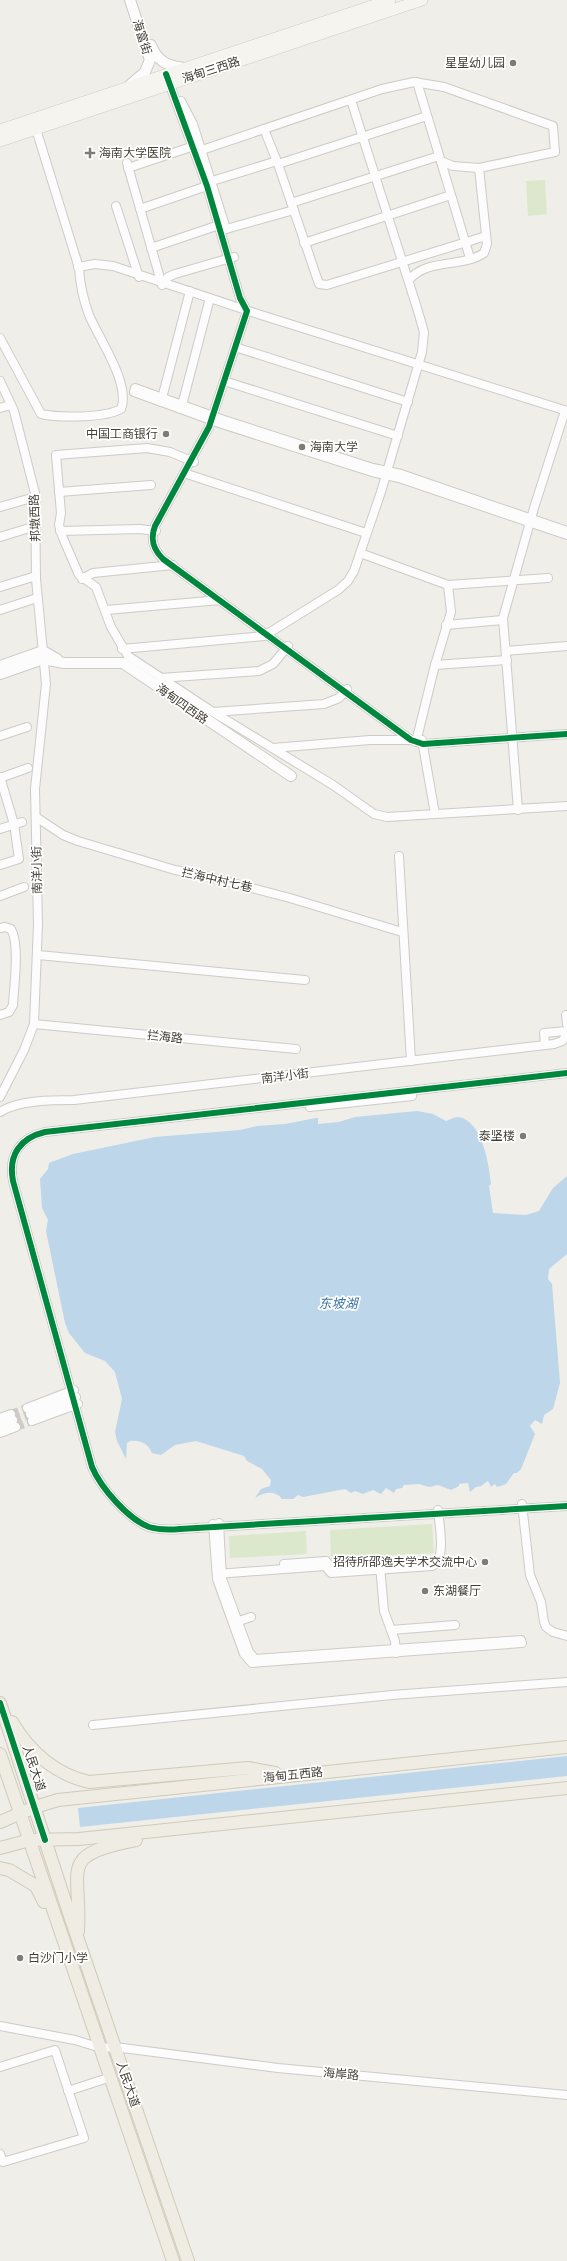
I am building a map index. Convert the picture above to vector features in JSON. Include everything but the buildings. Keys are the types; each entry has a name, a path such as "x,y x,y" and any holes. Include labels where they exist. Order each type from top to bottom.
{"main road":[{"name":"海甸三西路","path":"0,141 36,129 184,68 390,0"},
{"name":"海甸三西路","path":"0,130 126,88 422,0"},
{"path":"1,1704 25,1742 40,1757 64,1774 82,1780 97,1782 248,1768 286,1775"},
{"name":"人民大道","path":"1,1704 78,1938 188,2261"},
{"name":"海甸五西路","path":"0,1822 35,1807 58,1800 286,1775 567,1747"},
{"name":"人民大道","path":"0,1754 173,2261"},
{"path":"0,1848 30,1840 79,1839 567,1788"},
{"path":"78,1938 79,1918 76,1873 82,1860 97,1849 136,1840 243,1828 312,1815"},
{"path":"0,1868 9,1870 36,1886 60,1930"}],"street":[{"name":"海富街","path":"126,88 143,75 150,60 130,0"},
{"name":"海富街","path":"135,0 155,54 170,75"},
{"path":"170,75 194,146 209,184 249,312 214,418 154,531 155,540 159,551 174,565 418,741"},
{"path":"170,75 193,124 202,150 209,184"},
{"path":"417,82 470,258"},
{"path":"151,248 292,206 375,176 440,158 453,166 479,168 555,152 553,126 444,87 417,82 398,85 202,150 194,146 127,165 151,248 162,283"},
{"path":"122,649 269,634 344,586 351,576 387,473 424,347 424,332 409,280 351,100"},
{"path":"140,209 209,184 427,116"},
{"path":"0,338 41,414 58,416 96,414 115,412 121,409 123,395 114,367 89,314 80,289 79,268 36,129"},
{"path":"264,129 278,163 316,281 321,285 486,236"},
{"path":"409,280 419,270 470,258 480,255 485,251 487,244 479,168"},
{"path":"304,243 452,195"},
{"path":"116,206 139,276"},
{"path":"162,283 175,274 232,258"},
{"path":"79,268 105,264 190,293 566,413 531,521 504,620 518,810"},
{"path":"190,293 161,400 372,472 387,473 531,521 567,535"},
{"path":"184,407 212,300"},
{"path":"237,347 408,402"},
{"name":"邦墩西路","path":"0,381 11,404 20,431 35,497 37,598 43,655"},
{"path":"226,381 398,436"},
{"path":"0,408 11,404"},
{"path":"192,461 170,452 147,448 56,455 60,492 60,531 82,579 94,584 106,610 111,627 122,649 134,661 213,712 333,785 374,814 387,817 567,806"},
{"path":"186,473 366,534"},
{"path":"60,492 151,485"},
{"path":"0,507 35,497"},
{"path":"531,521 567,531"},
{"path":"0,537 36,526"},
{"path":"60,531 140,529 154,531"},
{"path":"360,553 448,585 548,578"},
{"path":"82,579 93,573 174,565"},
{"path":"0,587 36,576"},
{"path":"435,814 418,741 435,665 451,612 448,585"},
{"path":"0,610 37,598"},
{"path":"106,610 221,599"},
{"path":"446,625 504,620"},
{"path":"506,651 567,646"},
{"path":"160,678 259,671 273,664 287,647"},
{"path":"0,666 43,655"},
{"path":"0,674 43,655"},
{"name":"海甸四西路","path":"43,655 64,663 123,663 291,776"},
{"name":"南洋小街","path":"0,1097 24,1050 34,1024 38,955 36,817 38,760 46,684 43,655"},
{"path":"435,665 507,660"},
{"path":"213,712 324,704 336,699 346,690"},
{"path":"0,736 27,727"},
{"path":"513,736 567,730"},
{"path":"273,748 370,740 418,741 567,734"},
{"path":"0,865 19,859 18,823 0,778 28,768"},
{"name":"拦海中村七巷","path":"36,817 63,835 84,843 175,870 209,876 275,894 402,932"},
{"path":"0,829 18,823"},
{"path":"399,856 402,932 411,1061"},
{"path":"0,896 24,887"},
{"path":"0,928 5,927 11,929 14,935 15,949 13,1005 9,1012 0,1015"},
{"path":"38,955 305,980"},
{"path":"566,1015 567,1024"},
{"name":"拦海路","path":"34,1024 296,1049"},
{"path":"545,1045 544,1033 567,1031"},
{"name":"南洋小街","path":"0,1112 20,1105 49,1100 74,1100 557,1044 567,1035"},
{"path":"567,1073 45,1132 27,1139 14,1152 11,1162 12,1173 94,1471 109,1494 142,1524 154,1528 170,1530 216,1525 436,1512 567,1502"},
{"path":"74,1398 16,1172 18,1154 30,1143 44,1137 567,1078"},
{"path":"74,1398 33,1413 74,1398"},
{"path":"0,1418 14,1420"},
{"path":"0,1425 14,1420"},
{"path":"0,1433 14,1420"},
{"path":"524,1506 567,1506"},
{"path":"524,1506 534,1574 544,1596 548,1622 554,1629 567,1632"},
{"path":"524,1506 530,1574 542,1602 544,1622 546,1627 553,1632 567,1636"},
{"path":"219,1572 325,1566 331,1573 428,1562 434,1559 436,1552 436,1512"},
{"path":"216,1525 219,1572 245,1656 250,1662 255,1664 396,1651 521,1640 522,1643 396,1651"},
{"path":"380,1568 384,1611 391,1630 396,1651"},
{"path":"235,1622 251,1617"},
{"path":"391,1630 454,1625"},
{"path":"93,1724 392,1695 567,1682"},
{"path":"0,2026 75,2040 101,2048"},
{"name":"海岸路","path":"101,2048 116,2047 278,2068 567,2095"},
{"path":"0,2067 55,2050 84,2138 3,2162 0,2154"},
{"path":"68,2091 111,2077"}],"green space":[{"path":"545,180 547,214 528,216 526,181"},
{"path":"432,1524 434,1553 331,1559 330,1530"},
{"path":"306,1531 307,1554 230,1558 229,1536"}],"water":[{"name":"东坡湖","path":"417,1111 433,1114 446,1121 458,1117 466,1120 473,1126 483,1144 486,1155 491,1184 489,1186 493,1213 526,1215 539,1211 553,1188 567,1176 567,1254 549,1269 548,1279 552,1284 560,1383 553,1409 544,1415 542,1424 535,1420 530,1426 535,1434 521,1469 517,1473 514,1473 506,1484 497,1487 495,1484 491,1487 488,1481 470,1492 468,1483 459,1484 459,1486 451,1490 438,1485 429,1487 419,1484 404,1485 402,1488 396,1489 394,1493 386,1488 381,1494 373,1490 363,1494 355,1491 351,1493 345,1489 303,1497 298,1495 293,1499 282,1499 273,1493 262,1494 255,1498 261,1489 270,1486 271,1480 262,1469 247,1461 244,1456 196,1441 175,1445 161,1455 152,1453 143,1443 130,1441 127,1443 126,1459 117,1441 115,1432 122,1399 115,1372 105,1361 85,1353 69,1333 65,1323 46,1231 48,1220 42,1208 40,1179 48,1169 49,1163 73,1154 155,1137 240,1130 257,1126 285,1124 316,1118 318,1118 318,1124 339,1122 355,1117"},
{"path":"567,1756 567,1776 80,1827 78,1808"}],"tunnel":[{"path":"11,1414 27,1408"},
{"path":"13,1420 30,1414"},
{"path":"16,1427 32,1421"}],"cycle path":[{"path":"166,74 207,186 240,298 247,311 209,427 153,531 153,544 155,548 163,559 411,740 423,744 567,734"},
{"path":"567,1073 45,1132 36,1135 23,1143 14,1156 12,1163 13,1181 92,1467 108,1493 124,1510 141,1523 153,1528 172,1530 567,1506"},
{"path":"0,1703 45,1840"}],"place":[{"name":"星星幼儿园","path":"513,63"},
{"name":"海南大学医院","path":"90,153"},
{"name":"中国工商银行","path":"166,434"},
{"name":"海南大学","path":"302,447"},
{"name":"泰坚楼","path":"523,1136"},
{"name":"招待所邵逸夫学术交流中心","path":"485,1562"},
{"name":"东湖餐厅","path":"425,1591"},
{"name":"白沙门小学","path":"20,1958"}]}
